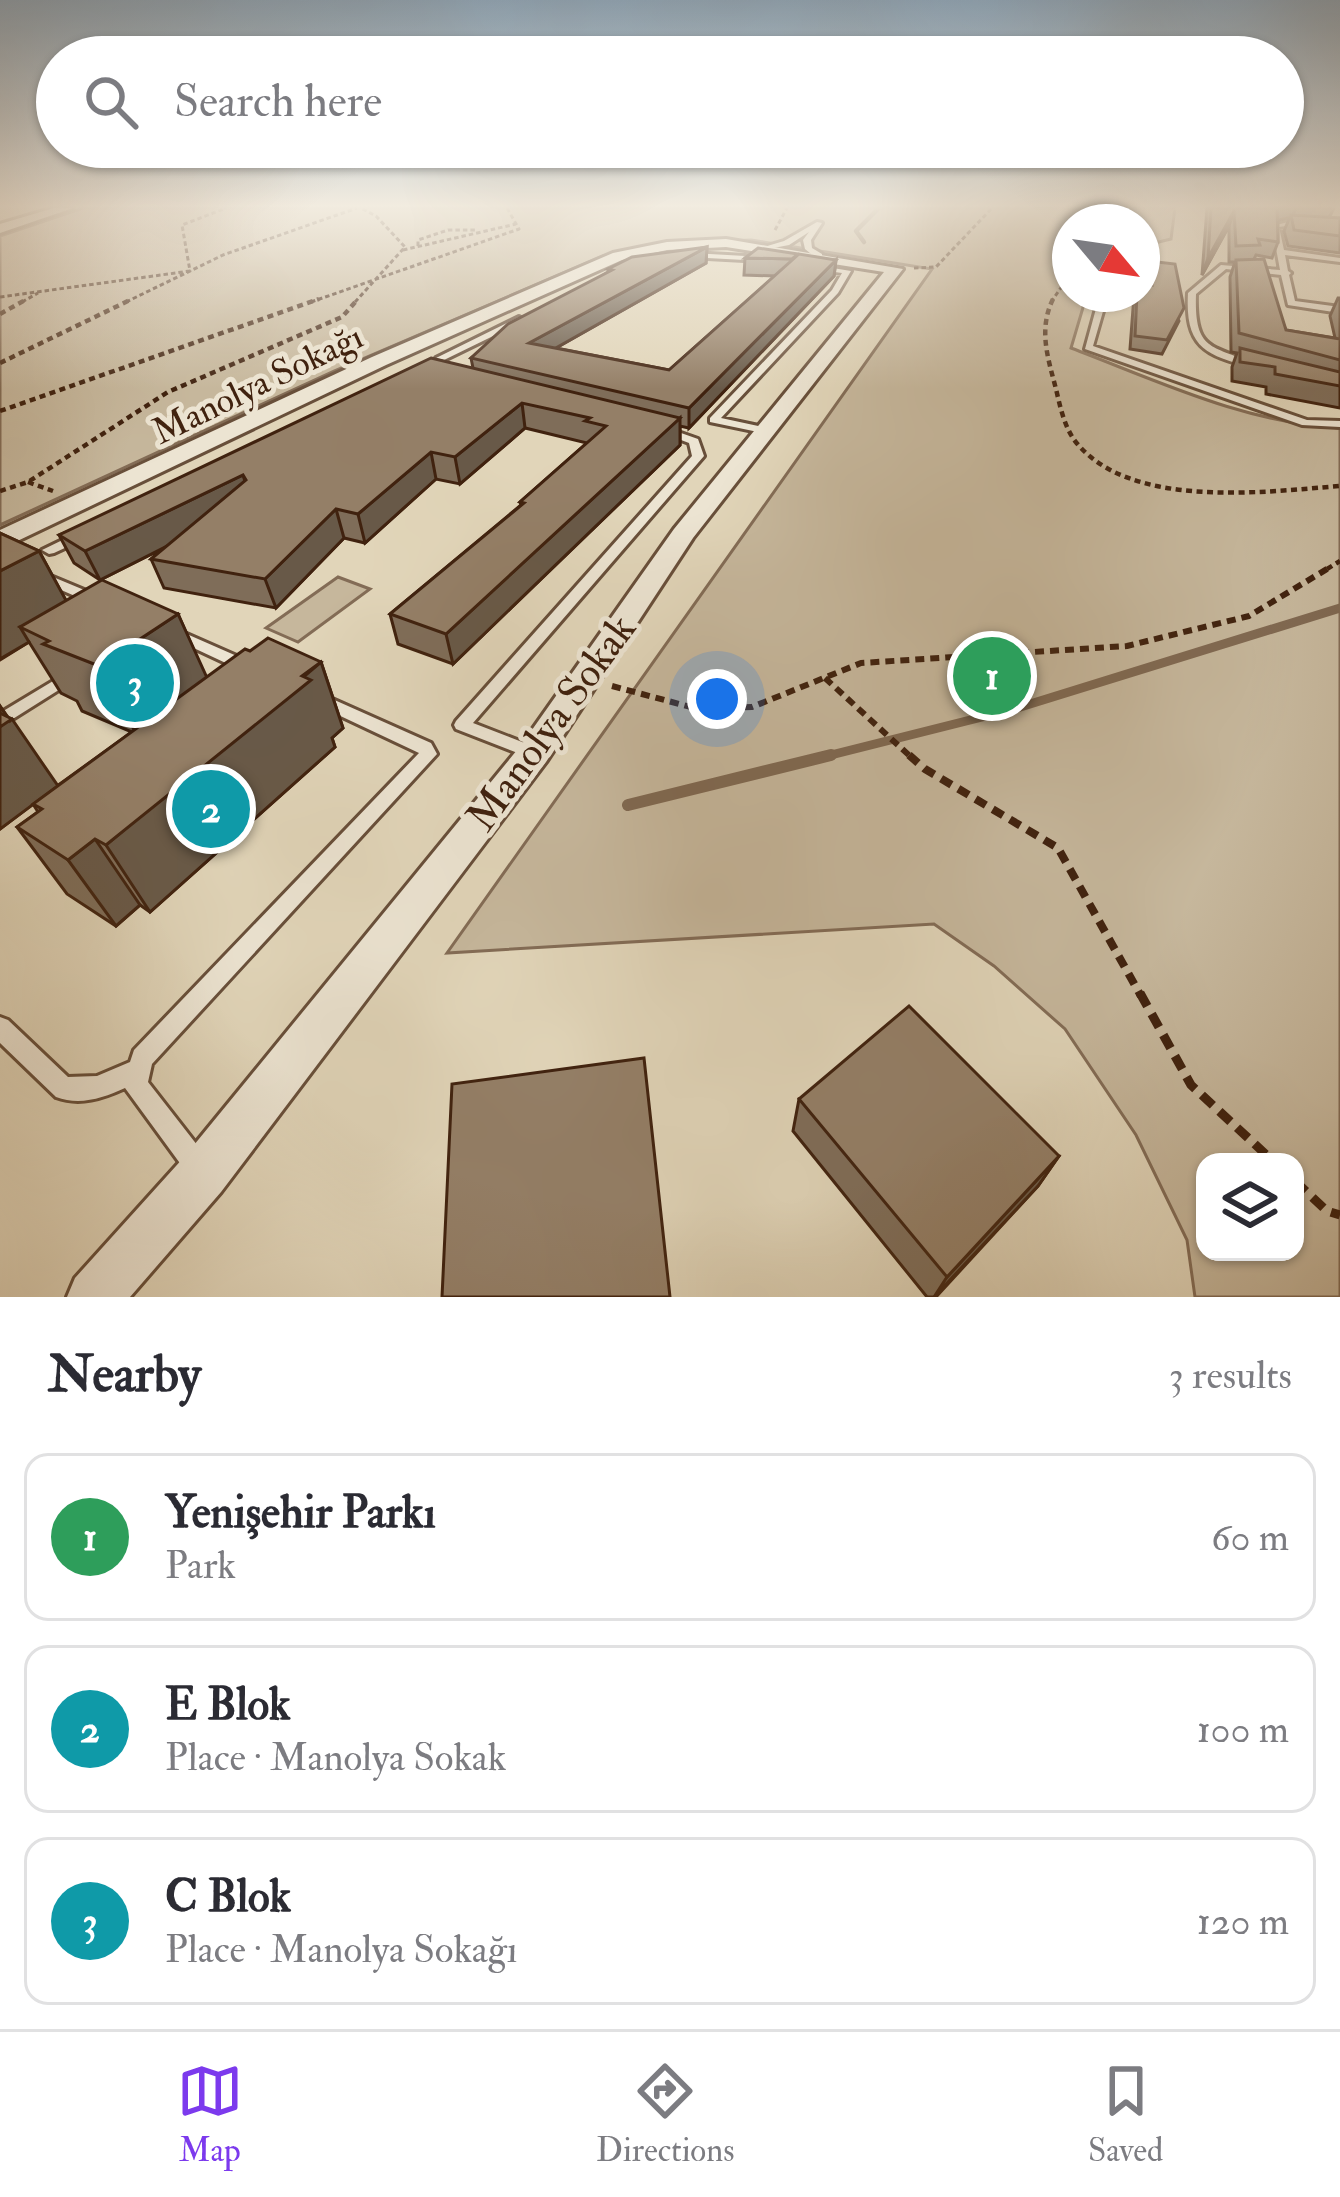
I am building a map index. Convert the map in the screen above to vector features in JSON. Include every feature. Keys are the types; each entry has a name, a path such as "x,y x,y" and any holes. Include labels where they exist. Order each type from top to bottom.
{"street":[{"name":"Manolya Sokağı","path":"0,540 581,269"},
{"name":"Manolya Sokak","path":"94,1297 203,1174 534,753 683,534 895,269"},
{"name":"Manolya Sokak","path":"121,1297 203,1174"}],"lane":[{"path":"768,430 714,420 835,291 847,271 830,269"},
{"path":"1223,269 1192,293 1193,329 1206,349 1259,366"},
{"path":"1244,269 1287,272"},
{"path":"1286,269 1291,303 1340,310"},
{"path":"441,358 540,310"},
{"path":"1099,312 1088,347 1306,423 1340,424"},
{"path":"534,753 462,725 698,456 699,449 685,435 640,425"},
{"path":"49,550 92,529"},
{"path":"25,574 37,574 113,607"},
{"path":"152,623 273,678"},
{"path":"0,721 76,672"},
{"path":"203,1174 136,1085 136,1071 154,1043 428,754 425,747 314,697"},
{"path":"0,1028 64,1089 98,1088 136,1071"}],"path":[{"path":"0,363 196,269"},
{"path":"0,491 28,482 168,392 342,317 382,269"},
{"path":"0,411 404,269"},
{"path":"0,297 190,271"},
{"path":"0,314 41,292"},
{"path":"1052,297 1045,306 1043,341 1064,422 1078,446 1114,470 1163,485 1235,494 1340,486"},
{"path":"584,679 698,709 752,707 861,663 1127,646 1249,616 1340,561"},
{"path":"825,678 926,770 1058,848 1191,1084 1264,1153"},
{"path":"1304,1189 1327,1211 1340,1215"}],"shaded area":[{"path":"0,269 574,269 334,371 0,525"},
{"path":"929,269 1052,269 1052,312 1082,312 1071,348 1236,409 1340,428 1340,1297 1195,1297 1187,1240 1136,1135 1065,1029 994,966 934,924 447,953"},
{"path":"338,577 370,589 298,642 266,628"}],"building":[{"path":"608,269 667,269 529,343 669,370 783,269 828,269 689,408 471,358 508,324 612,270"},
{"path":"1160,269 1176,269 1184,308 1167,340 1135,336 1136,312 1160,312"},
{"path":"1236,269 1267,269 1286,330 1340,339 1340,360 1239,333"},
{"path":"1240,348 1340,372 1340,386 1240,362"},
{"path":"431,358 680,418 446,634 390,614 524,503 520,502 606,426 522,403 455,457 431,452 358,514 336,509 265,579 151,559 246,480 243,475 85,551 59,535"},
{"path":"0,533 39,551 0,571"},
{"path":"102,580 178,614 99,666 43,644 49,641 20,627"},
{"path":"268,638 321,662 302,676 311,680 106,845 95,839 68,860 17,827 42,809 33,804 245,649 250,651"},
{"path":"909,1006 1059,1156 947,1277 799,1099"},
{"path":"644,1058 670,1297 442,1297 452,1084"}],"waterway":[{"path":"828,756 1014,709 1340,608"},
{"path":"628,805 828,756"},
{"path":"819,758 828,756"}],"place":[{"name":"Yenişehir Parkı","path":"992,676"},
{"name":"C Blok","path":"135,683"},
{"name":"E Blok","path":"211,809"}]}
